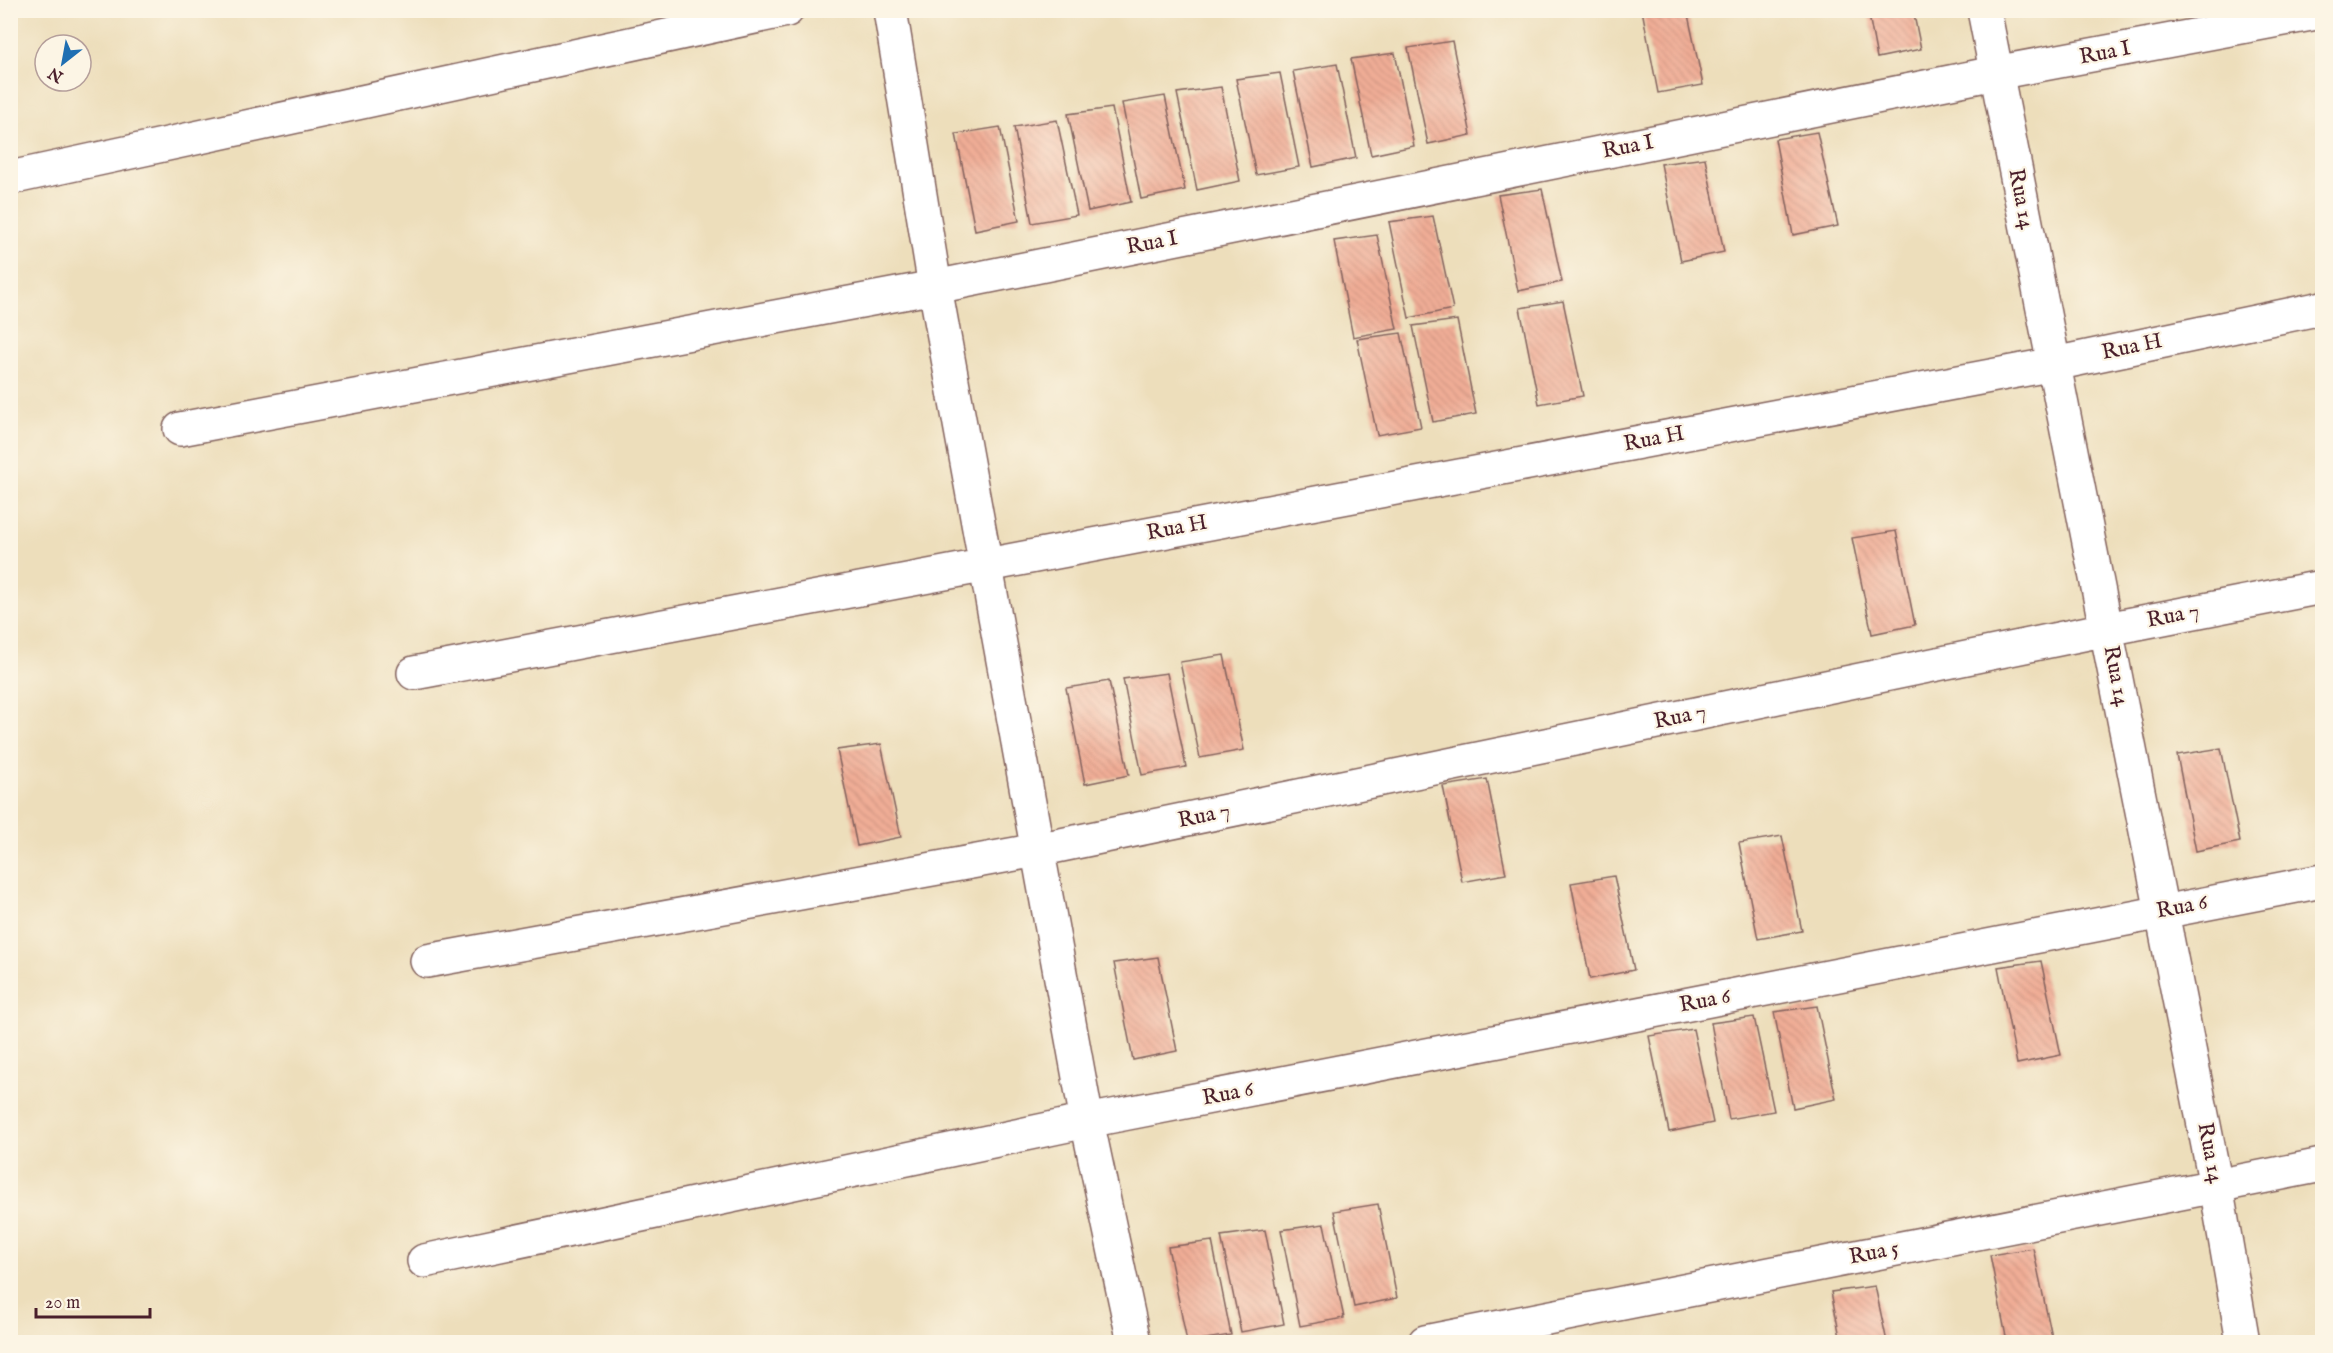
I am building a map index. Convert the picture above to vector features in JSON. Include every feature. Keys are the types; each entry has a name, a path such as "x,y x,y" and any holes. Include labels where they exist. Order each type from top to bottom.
{"street":[{"path":"10,178 787,10"},
{"path":"890,10 935,287 1037,850 1087,1121 1134,1342"},
{"name":"Rua 14","path":"1984,10 2216,1186 2243,1342"},
{"name":"Rua I","path":"180,429 935,287 1995,73 2322,12"},
{"name":"Rua H","path":"414,673 2054,364 2322,308"},
{"name":"Rua 7","path":"427,961 1037,850 2107,629 2322,587"},
{"name":"Rua 6","path":"424,1261 1087,1121 2322,881"},
{"name":"Rua 5","path":"1425,1342 2322,1165"}],"building":[{"path":"1642,10 1687,10 1703,85 1658,93"},
{"path":"1868,10 1913,10 1921,49 1877,58"},
{"path":"1452,41 1471,135 1428,144 1408,48"},
{"path":"1395,53 1414,146 1371,155 1351,59"},
{"path":"1337,64 1356,158 1313,167 1293,71"},
{"path":"1280,73 1299,167 1256,175 1236,79"},
{"path":"1221,87 1240,181 1197,190 1177,93"},
{"path":"1165,96 1185,190 1141,199 1122,103"},
{"path":"1112,108 1131,202 1088,211 1068,114"},
{"path":"1057,120 1077,215 1032,223 1014,127"},
{"path":"1000,127 1019,221 975,230 956,134"},
{"path":"1817,132 1838,226 1793,235 1775,139"},
{"path":"1705,158 1724,252 1681,261 1661,164"},
{"path":"1542,189 1562,282 1518,291 1498,195"},
{"path":"1433,216 1453,309 1409,318 1389,222"},
{"path":"1377,235 1397,329 1353,337 1334,241"},
{"path":"1563,301 1583,396 1539,404 1520,308"},
{"path":"1457,320 1476,414 1433,422 1413,326"},
{"path":"1401,333 1421,427 1377,435 1357,339"},
{"path":"1896,531 1915,625 1872,634 1852,538"},
{"path":"1224,655 1244,750 1200,758 1180,662"},
{"path":"1167,673 1186,767 1142,775 1123,679"},
{"path":"1109,681 1129,775 1085,784 1066,688"},
{"path":"881,744 901,837 857,846 837,750"},
{"path":"2221,748 2240,842 2196,851 2177,755"},
{"path":"1487,779 1506,874 1462,882 1443,786"},
{"path":"1782,836 1802,931 1758,939 1739,843"},
{"path":"1614,876 1634,970 1590,979 1571,883"},
{"path":"1158,957 1177,1051 1133,1060 1114,963"},
{"path":"2041,961 2061,1055 2017,1064 1998,967"},
{"path":"1817,1006 1836,1099 1793,1108 1774,1012"},
{"path":"1754,1017 1774,1111 1729,1119 1711,1023"},
{"path":"1693,1029 1713,1123 1669,1132 1649,1036"},
{"path":"1378,1204 1397,1298 1354,1307 1334,1211"},
{"path":"1324,1224 1344,1318 1300,1326 1281,1230"},
{"path":"1265,1230 1284,1324 1241,1332 1221,1236"},
{"path":"1212,1241 1231,1335 1187,1342 1168,1247"},
{"path":"2033,1248 2053,1342 2007,1342 1990,1255"},
{"path":"1875,1286 1887,1342 1841,1342 1831,1292"}]}
